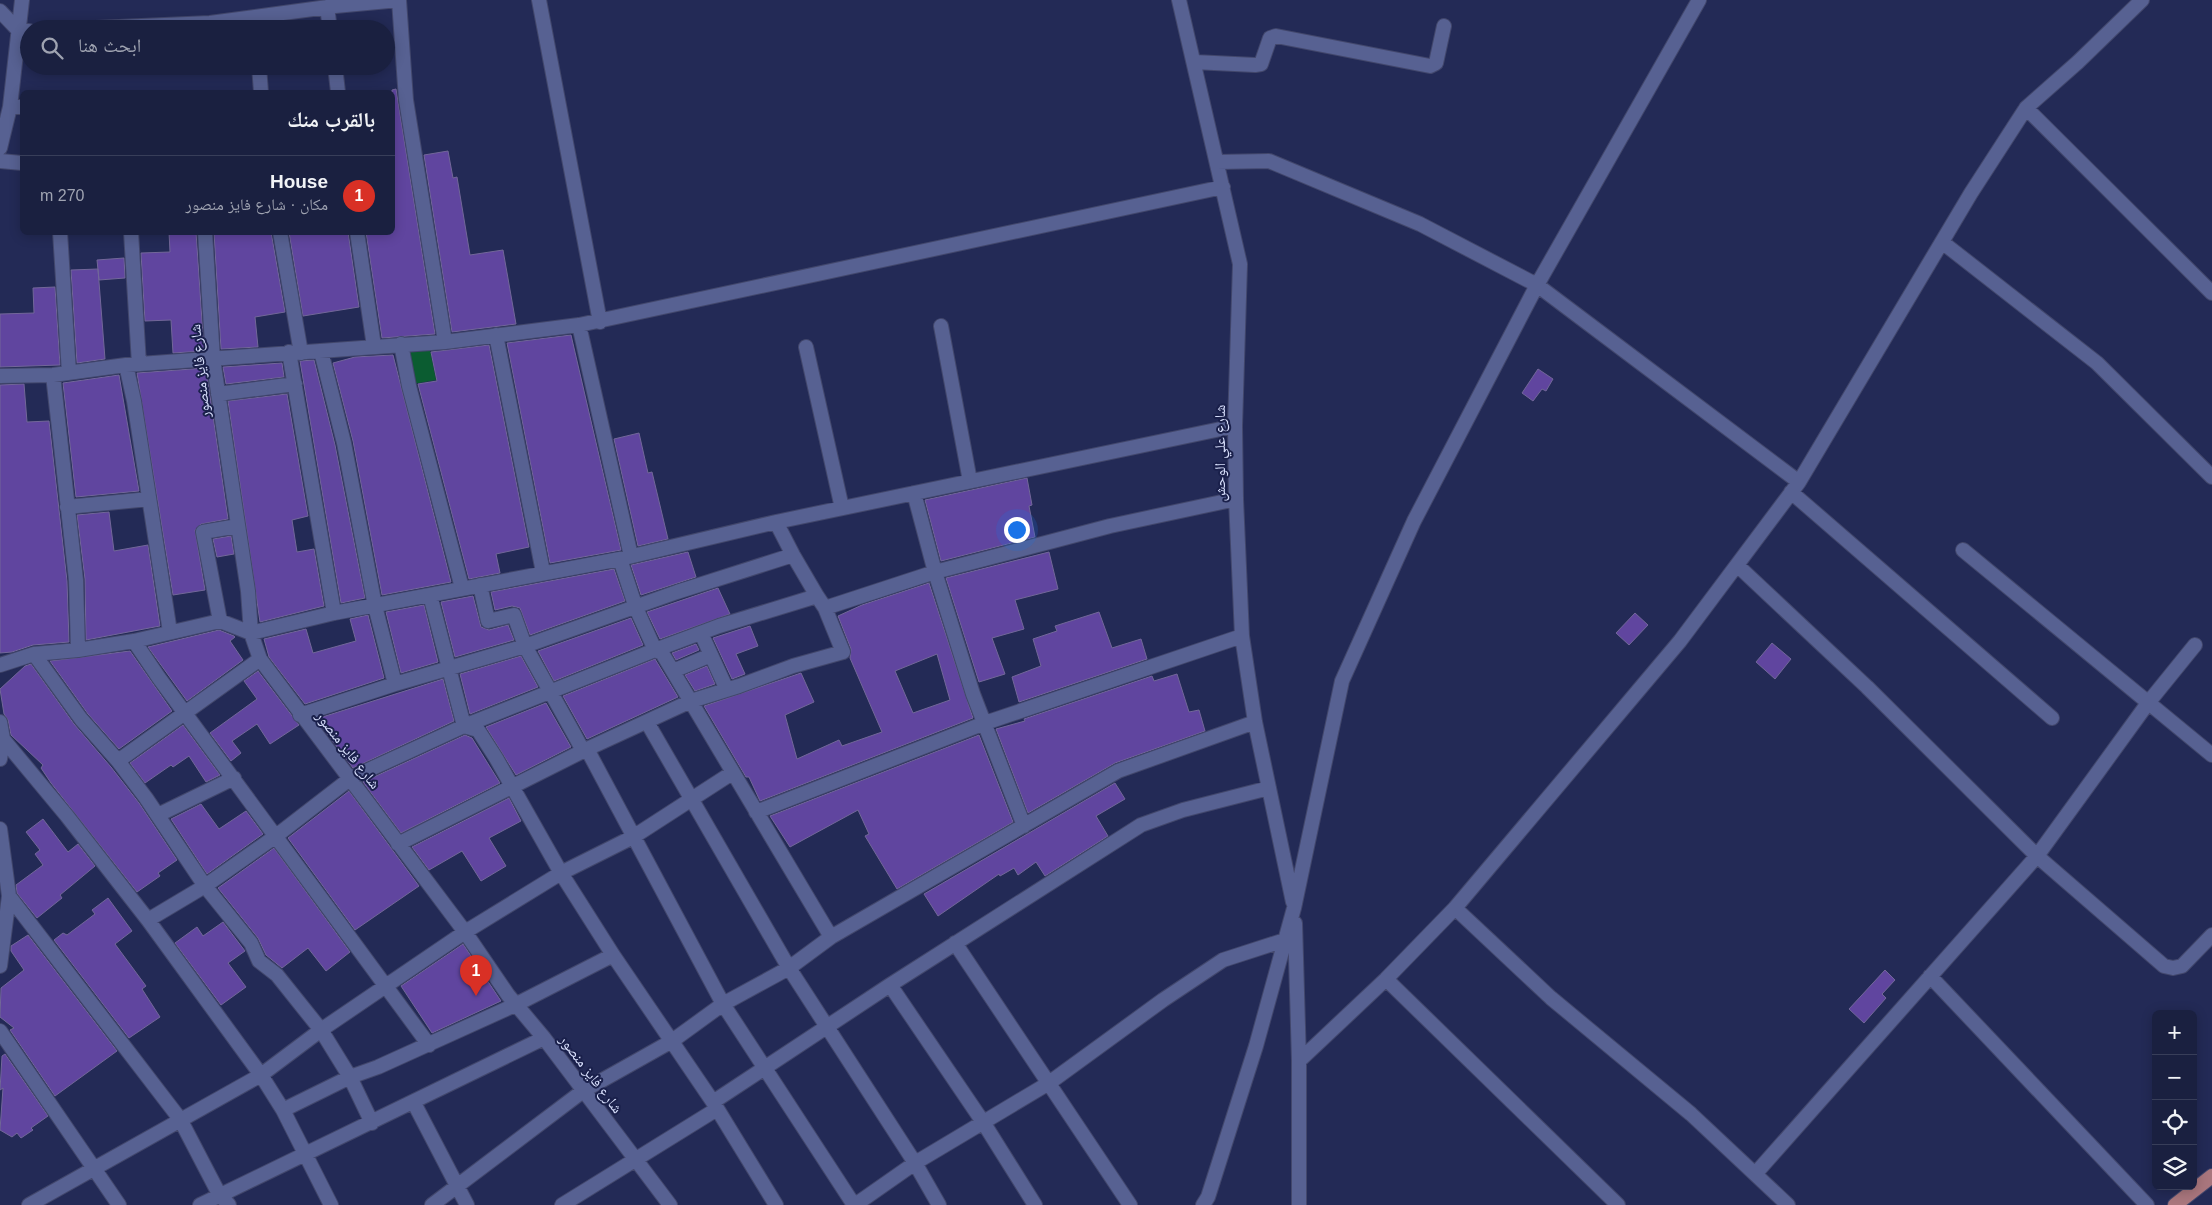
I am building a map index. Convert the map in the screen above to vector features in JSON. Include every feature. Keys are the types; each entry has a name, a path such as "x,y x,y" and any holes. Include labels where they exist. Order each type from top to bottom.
{"main road":[{"path":"2175,1205 2212,1176"}],"street":[{"path":"22,0 23,20"},
{"path":"268,20 332,4 399,0 406,100 445,342"},
{"path":"539,0 600,322"},
{"name":"شارع علي الوحش","path":"1179,0 1240,264 1235,426 1242,636 1255,722 1294,908"},
{"path":"1202,1205 1208,1197 1253,1056 1294,908 1342,681 1414,521 1537,285 1699,0"},
{"path":"1299,1062 1386,979 1455,908 1680,641 1795,487 1942,242 2026,108 2078,62 2142,0"},
{"path":"331,20 332,4"},
{"path":"0,11 20,28"},
{"path":"1194,62 1255,66 1261,64 1270,38 1276,36 1430,66 1436,64 1444,26"},
{"path":"0,148 16,107 12,88 20,50"},
{"path":"260,75 261,90"},
{"path":"336,75 338,90"},
{"path":"0,76 12,88"},
{"path":"2026,108 2212,293"},
{"path":"0,161 20,163"},
{"path":"1217,162 1270,162 1420,224 1537,285 1795,487 2052,718"},
{"path":"0,376 53,375 132,365 445,342 600,322 1223,187"},
{"path":"60,235 69,373"},
{"path":"131,235 132,365 149,499 170,632"},
{"name":"شارع فايز منصور","path":"205,235 218,394 248,591 252,632 260,659 300,715 350,778 465,932 515,1004 544,1038 670,1205"},
{"path":"280,235 295,352 295,384 334,613"},
{"path":"357,235 374,346"},
{"path":"1942,242 2097,363 2212,477"},
{"path":"579,325 636,608 654,650 662,653 831,937"},
{"path":"941,326 970,481"},
{"path":"496,335 543,572"},
{"path":"401,344 409,386 462,588"},
{"path":"806,347 842,508"},
{"path":"321,351 344,443 375,606 395,684"},
{"path":"53,375 76,580 78,650"},
{"path":"218,394 295,384"},
{"path":"0,665 34,654 78,650 134,641 220,621 252,632 334,613 625,557 776,522 1235,426"},
{"path":"914,493 935,572 985,723 1024,826"},
{"path":"67,507 149,499"},
{"path":"825,608 935,572 1110,526 1236,499"},
{"path":"398,844 587,749 691,701 792,666 843,652 825,608 793,555 776,522"},
{"path":"220,621 203,532 238,526"},
{"path":"1962,550 2212,755"},
{"path":"300,715 395,684 525,646 793,555"},
{"path":"1737,565 1867,688 2037,856 2164,966 2173,968 2182,966 2212,935"},
{"path":"480,586 488,621 514,616 525,646 581,747 587,749 614,796 633,837 723,1004 855,1205 915,1163 1049,1082 1163,1000 1224,960 1285,940"},
{"path":"430,595 464,726"},
{"path":"148,920 205,886 276,836 350,778 464,726 654,650 817,596"},
{"path":"701,633 727,690"},
{"path":"756,812 985,723 1242,636"},
{"path":"134,641 429,1045"},
{"path":"1756,1173 2037,856 2148,703 2195,645"},
{"path":"34,654 81,719 118,761 158,815 205,886 251,943 259,961 277,974 320,1030 350,1077 372,1122"},
{"path":"672,670 711,655"},
{"path":"118,761 260,659"},
{"path":"0,722 3,739 0,759"},
{"path":"646,722 789,968 915,1163 939,1205"},
{"path":"432,1205 459,1187 583,1091 672,1041 723,1004 789,968 831,937 1118,771 1255,722"},
{"path":"464,726 478,730 562,873 613,955 715,1106 776,1205"},
{"path":"3,739 67,816 148,920 261,1075 282,1110 331,1205"},
{"path":"29,1205 261,1075 320,1030 465,932 562,873 633,837 732,773"},
{"path":"158,815 234,778"},
{"path":"562,1205 636,1160 715,1106 764,1067 828,1027 890,984 1141,825 1184,810 1269,788"},
{"path":"0,829 9,896 0,966"},
{"path":"9,896 180,1119 219,1194 229,1205"},
{"path":"1294,908 1299,1062 1299,1205"},
{"path":"1455,908 1551,998 1691,1114 1788,1205"},
{"path":"955,943 1130,1205"},
{"path":"282,1110 350,1077 429,1045 613,955"},
{"path":"1930,976 2147,1205"},
{"path":"1386,979 1618,1205"},
{"path":"890,984 983,1122 1035,1205"},
{"path":"0,1031 119,1205"},
{"path":"200,1205 219,1194 544,1038"},
{"path":"414,1102 468,1205"}],"green space":[{"path":"429,345 436,380 413,384 406,350"}],"building":[{"path":"396,89 435,334 382,338 366,235 395,235 395,90 392,90"},
{"path":"448,151 453,178 457,177 470,255 503,250 516,324 452,332 424,155"},
{"path":"169,235 196,235 204,351 173,353 171,320 145,321 141,253 170,252"},
{"path":"214,235 272,235 285,312 255,317 258,347 221,349"},
{"path":"290,235 348,235 359,307 303,316"},
{"path":"124,258 125,278 99,280 97,260"},
{"path":"98,269 105,359 77,363 71,270"},
{"path":"55,287 60,365 0,367 0,314 34,313 33,288"},
{"path":"571,335 621,550 550,563 507,343"},
{"path":"489,345 529,547 496,554 500,573 469,579 418,384 437,381 431,352"},
{"path":"393,355 451,582 382,595 353,441 333,363 355,357"},
{"path":"314,360 335,445 365,598 341,603 300,361"},
{"path":"282,363 284,377 226,384 223,367"},
{"path":"206,368 228,519 201,524 195,530 205,590 173,595 137,373"},
{"path":"1538,369 1553,379 1546,391 1542,389 1533,401 1522,393"},
{"path":"119,375 139,491 76,497 63,383"},
{"path":"24,384 27,422 49,421 67,581 69,642 33,645 12,652 0,653 0,385"},
{"path":"287,394 308,516 292,520 297,552 314,549 324,606 260,622 228,401"},
{"path":"639,433 648,473 652,472 668,539 638,546 614,439"},
{"path":"1027,478 1032,505 1029,506 1035,537 941,561 925,500"},
{"path":"109,512 114,551 148,545 160,626 86,640 85,579 77,515"},
{"path":"231,536 234,554 217,557 213,539"},
{"path":"688,552 696,577 641,595 631,565"},
{"path":"1049,552 1058,589 1015,600 1024,629 992,638 1005,674 979,682 946,578"},
{"path":"614,569 625,601 530,635 520,608 512,606 495,610 491,592"},
{"path":"929,583 973,718 760,801 749,777 746,777 704,706 801,673 814,702 785,715 797,759 839,740 842,746 882,732 850,658 851,649 838,616 862,605","holes":["937,654 950,700 913,713 895,671"]},
{"path":"718,588 730,614 660,639 647,612"},
{"path":"473,596 481,627 489,630 508,625 514,640 455,657 441,602"},
{"path":"424,605 438,662 401,673 386,612"},
{"path":"1099,612 1112,648 1141,639 1147,659 1019,702 1012,677 1041,666 1033,639 1057,631 1055,626"},
{"path":"1635,613 1648,625 1629,645 1616,633"},
{"path":"368,615 384,678 305,704 269,657 264,639 306,629 313,653 356,641 350,619"},
{"path":"631,618 643,645 554,681 538,651"},
{"path":"750,626 758,646 736,654 745,674 732,679 713,638"},
{"path":"219,630 235,637 230,641 243,660 187,701 148,647"},
{"path":"1772,643 1791,659 1775,679 1756,662"},
{"path":"696,644 699,650 676,660 672,653"},
{"path":"130,651 172,711 119,749 88,714 50,661"},
{"path":"521,656 538,687 470,714 460,674"},
{"path":"655,659 678,697 587,739 563,696"},
{"path":"31,664 74,724 139,803 177,860 158,873 160,876 137,892 51,783 41,768 43,765 11,735 8,720 4,714 0,689 25,666"},
{"path":"707,666 715,684 695,691 685,675"},
{"path":"258,671 299,725 270,744 257,724 232,741 241,753 231,761 210,733 257,699 244,681"},
{"path":"1177,674 1189,712 1199,710 1205,731 1115,763 1028,813 996,729 1025,721 1024,719 1152,676 1154,681"},
{"path":"443,679 454,721 353,768 316,719"},
{"path":"546,703 571,747 516,775 486,727"},
{"path":"183,725 220,775 206,782 189,756 173,767 171,765 145,783 130,763"},
{"path":"465,735 472,738 500,783 401,833 363,782"},
{"path":"979,735 1013,822 897,889 865,836 869,834 858,810 790,847 770,816"},
{"path":"1115,783 1125,799 1096,816 1108,836 1045,876 1036,862 1018,875 1014,868 1000,876 999,874 938,916 924,894"},
{"path":"349,791 419,886 355,930 288,838"},
{"path":"509,798 521,821 489,838 506,866 481,881 462,851 429,870 412,847"},
{"path":"201,804 219,829 246,811 263,834 207,874 171,819"},
{"path":"43,819 68,852 78,844 95,866 60,895 62,898 37,918 17,893 16,885 43,865 35,854 40,850 26,832"},
{"path":"274,848 350,952 326,971 308,948 282,968 266,955 258,938 218,888"},
{"path":"108,898 132,931 115,944 146,986 142,989 160,1017 129,1038 54,940 63,933 67,935 95,914 92,910"},
{"path":"223,922 245,951 228,963 246,987 221,1005 175,943 197,927 203,936"},
{"path":"28,935 117,1051 55,1096 10,1030 14,1028 0,1017 1,988 24,970 11,951 11,946"},
{"path":"463,944 501,1001 432,1033 401,986"},
{"path":"1885,970 1895,980 1882,994 1886,998 1864,1023 1849,1009"},
{"path":"5,1054 48,1116 21,1138 17,1133 12,1137 0,1130 3,1088 0,1090 2,1056"}],"place":[{"name":"House","path":"476,996"}]}
